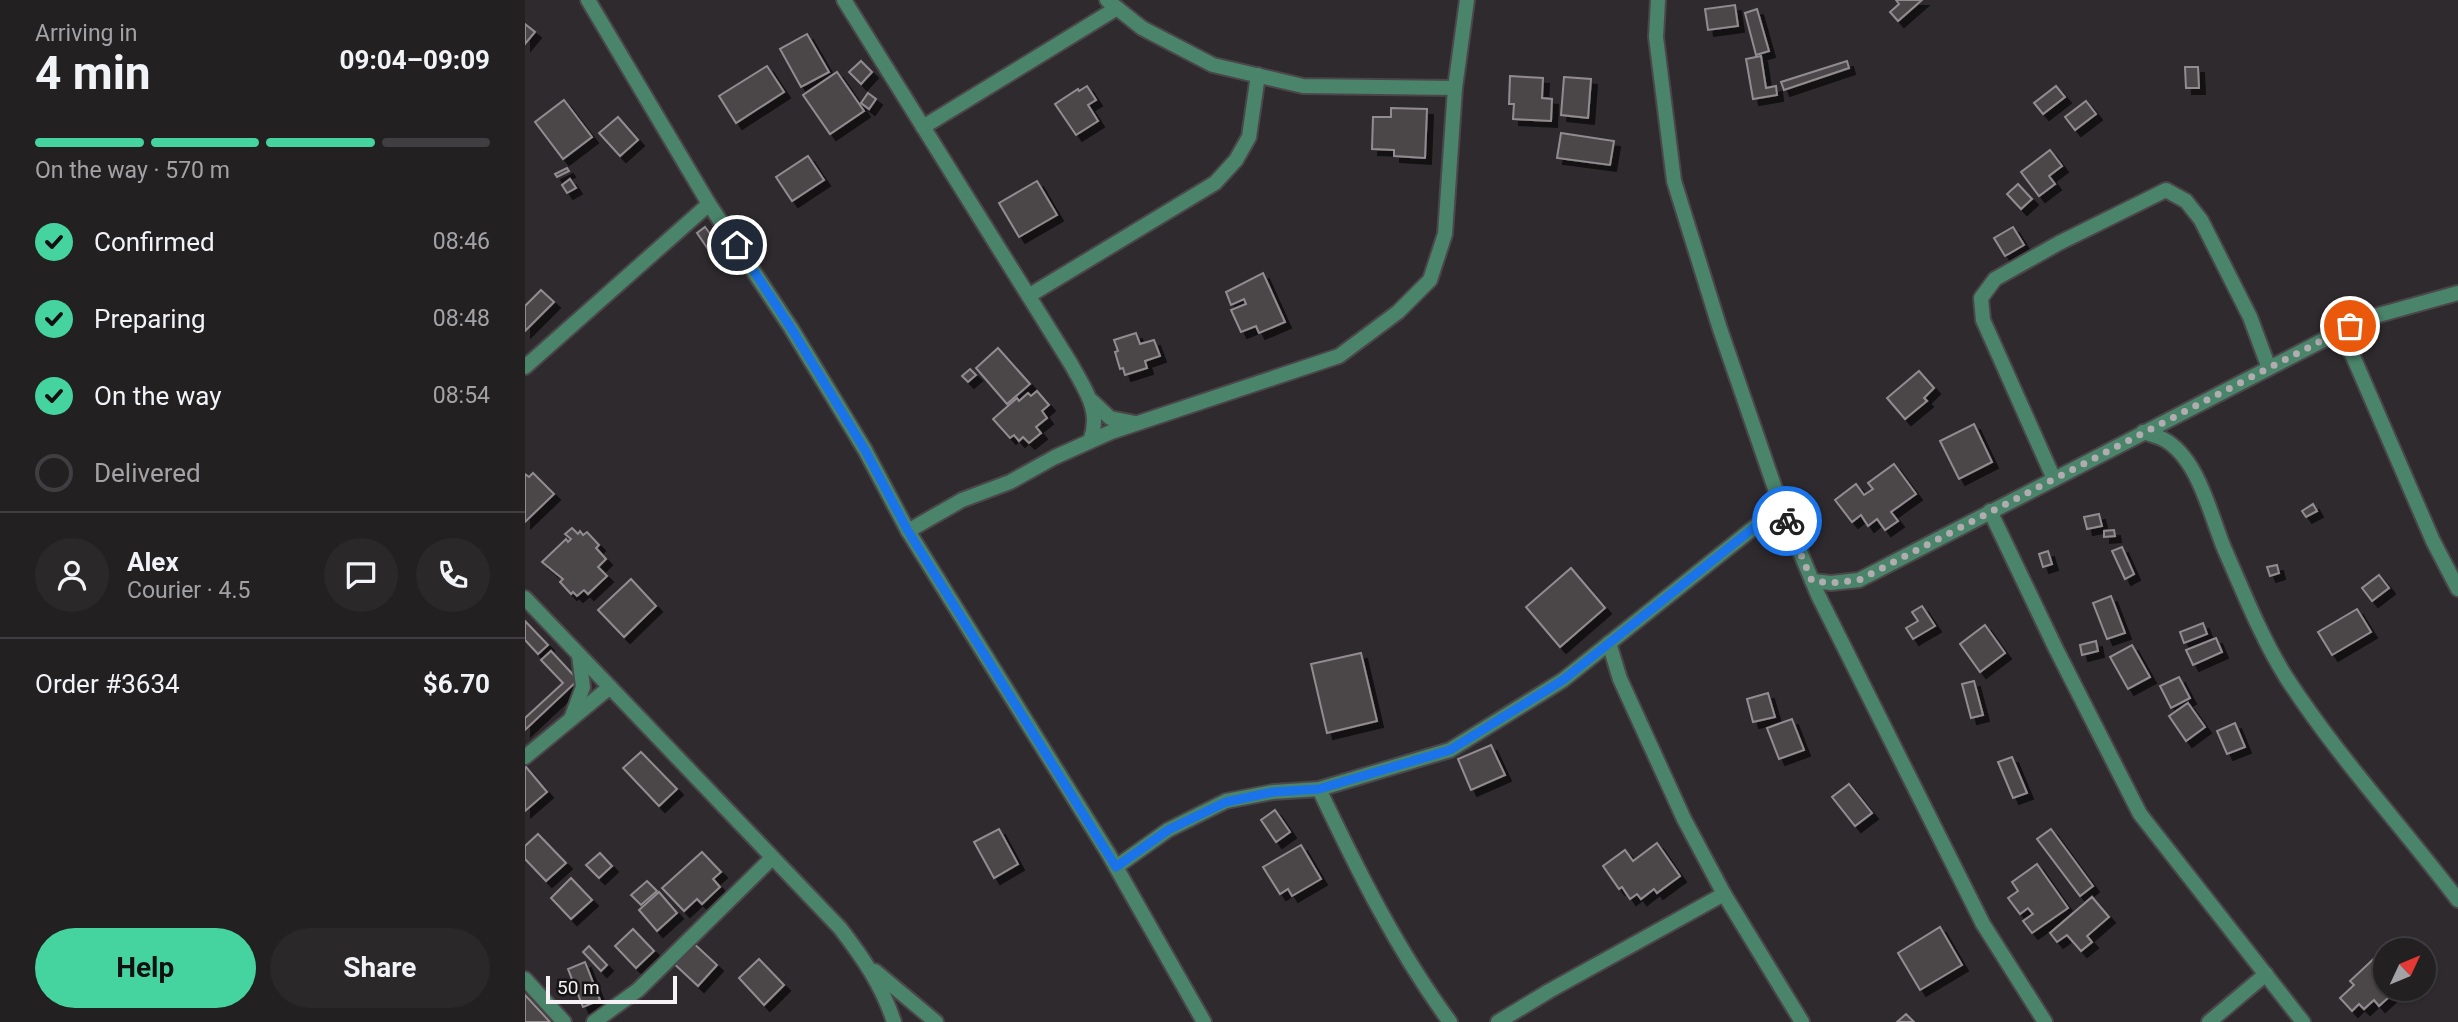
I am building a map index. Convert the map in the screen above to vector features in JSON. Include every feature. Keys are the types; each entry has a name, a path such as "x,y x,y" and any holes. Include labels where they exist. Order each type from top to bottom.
{"street":[{"path":"588,0 709,204 798,339 865,450 908,531 1116,867 1201,1021"},
{"path":"844,0 1030,295 1089,397 1110,418 1136,424"},
{"path":"908,531 962,500 1010,482 1090,441 1339,356 1398,312 1430,280 1445,234 1455,88 1467,0"},
{"path":"1658,0 1656,37 1674,181 1720,329 1781,506 1812,581 1983,925 2045,1022"},
{"path":"923,127 1112,4 1142,28 1213,65 1303,86 1455,88"},
{"path":"1030,295 1215,183 1236,160 1249,136 1258,75"},
{"path":"2053,479 1983,320 1981,298 1995,279 2059,243 2166,190 2174,193 2186,201 2201,220 2250,317 2269,368"},
{"path":"525,366 709,204"},
{"path":"1812,581 1831,583 1859,580 2364,319 2458,293"},
{"path":"2336,333 2351,354 2433,541 2458,589"},
{"path":"1089,397 1095,427 1090,441"},
{"path":"2143,432 2163,439 2186,460 2284,675 2323,730 2458,900"},
{"path":"1116,867 1168,830 1226,802 1273,792 1319,789 1450,750 1563,680 1781,506"},
{"path":"1990,511 2140,814 2303,1022"},
{"path":"525,598 839,928 869,966 886,998 894,1022"},
{"path":"1609,643 1620,679 1684,819 1724,894 1803,1022"},
{"path":"571,719 583,687 579,654"},
{"path":"525,757 610,687"},
{"path":"1319,789 1356,865 1406,955 1450,1022"},
{"path":"594,1022 639,990 772,858"},
{"path":"1499,1022 1549,991 1724,894"},
{"path":"869,966 936,1022"},
{"path":"2209,1022 2266,974"},
{"path":"525,979 564,1022"}],"building":[{"path":"1896,0 1922,0 1898,21 1890,12 1899,4"},
{"path":"1735,5 1738,26 1708,30 1705,9"},
{"path":"1757,9 1769,51 1756,55 1745,13"},
{"path":"525,24 535,32 525,44"},
{"path":"807,34 829,72 801,87 780,49"},
{"path":"1761,56 1766,88 1776,86 1777,95 1753,99 1746,59"},
{"path":"861,61 872,72 861,84 849,72"},
{"path":"1847,61 1849,68 1784,90 1781,82"},
{"path":"767,66 784,92 736,123 719,96"},
{"path":"2185,67 2198,67 2199,88 2186,88"},
{"path":"837,72 864,111 830,134 803,95"},
{"path":"1510,76 1543,78 1542,98 1552,99 1551,121 1513,119 1514,104 1509,104"},
{"path":"1564,77 1591,79 1588,118 1561,115"},
{"path":"1087,86 1096,100 1088,105 1098,121 1076,135 1055,104"},
{"path":"2056,86 2065,97 2043,114 2034,103"},
{"path":"868,93 876,99 869,109 861,103"},
{"path":"564,100 592,137 563,159 535,122"},
{"path":"2086,101 2096,114 2075,130 2065,117"},
{"path":"1391,108 1427,109 1425,158 1394,156 1394,150 1372,149 1373,117 1391,117"},
{"path":"618,117 638,140 620,156 599,133"},
{"path":"1561,133 1614,141 1610,165 1557,158"},
{"path":"2050,150 2062,166 2049,176 2055,184 2039,196 2021,172"},
{"path":"808,156 824,180 792,201 776,177"},
{"path":"567,168 569,171 557,177 555,174"},
{"path":"570,179 576,188 567,193 562,185"},
{"path":"1037,181 1057,215 1019,237 999,203"},
{"path":"2018,184 2032,199 2021,209 2007,194"},
{"path":"705,227 717,243 708,249 697,233"},
{"path":"2013,227 2024,245 2005,256 1994,238"},
{"path":"1263,273 1285,322 1259,333 1256,326 1241,332 1231,310 1246,304 1244,299 1231,305 1226,292"},
{"path":"541,290 554,302 525,331 525,306"},
{"path":"1136,333 1140,344 1154,340 1160,356 1145,361 1147,368 1125,375 1123,368 1120,369 1114,340"},
{"path":"998,348 1030,384 1007,404 976,368"},
{"path":"970,369 976,375 968,382 962,376"},
{"path":"1919,371 1934,388 1924,398 1927,401 1905,419 1887,398"},
{"path":"1037,391 1049,405 1042,411 1047,418 1036,427 1041,433 1029,443 1023,437 1019,441 1014,435 1010,438 993,419 1017,398 1019,401 1028,393 1031,396"},
{"path":"1974,424 1992,462 1959,479 1940,441"},
{"path":"1894,464 1916,494 1891,512 1898,521 1885,530 1877,519 1868,526 1861,515 1852,522 1835,500 1856,484 1864,495 1873,489 1868,483"},
{"path":"533,473 554,494 525,522 525,474 529,477"},
{"path":"2313,504 2317,511 2306,517 2302,511"},
{"path":"2099,514 2102,526 2087,529 2084,517"},
{"path":"572,528 578,534 580,531 583,535 587,532 599,545 596,548 606,559 598,567 607,576 588,594 584,590 577,596 573,592 571,594 560,582 563,579 542,562 566,539 568,542 571,539 565,534"},
{"path":"2114,530 2115,536 2104,537 2104,531"},
{"path":"2122,547 2134,574 2125,579 2112,551"},
{"path":"2048,551 2052,564 2043,567 2039,554"},
{"path":"2277,565 2279,573 2270,576 2267,567"},
{"path":"1571,568 1605,608 1560,647 1526,607"},
{"path":"2379,575 2389,588 2372,601 2362,588"},
{"path":"631,579 656,606 624,637 598,610"},
{"path":"2111,596 2125,633 2107,639 2093,603"},
{"path":"1922,606 1935,626 1913,639 1906,628 1918,621 1912,612"},
{"path":"2357,609 2371,632 2332,655 2318,632"},
{"path":"525,621 548,645 538,654 525,640"},
{"path":"2203,623 2207,634 2184,643 2180,632"},
{"path":"1985,625 2005,653 1980,672 1960,644"},
{"path":"2216,638 2222,652 2193,665 2186,650"},
{"path":"2096,641 2098,651 2082,655 2080,645"},
{"path":"2132,645 2150,677 2128,689 2110,657"},
{"path":"551,651 578,680 525,730 525,718 563,683 541,660"},
{"path":"1361,653 1377,721 1327,733 1311,664"},
{"path":"2179,677 2190,698 2171,708 2160,686"},
{"path":"1974,681 1983,715 1971,718 1962,684"},
{"path":"1768,693 1775,717 1753,722 1747,699"},
{"path":"2188,703 2205,727 2186,741 2169,716"},
{"path":"1792,719 1804,750 1779,759 1767,728"},
{"path":"2235,723 2245,747 2227,754 2217,731"},
{"path":"1491,745 1505,775 1471,790 1458,759"},
{"path":"641,752 677,789 659,806 623,768"},
{"path":"2012,757 2027,793 2013,798 1998,762"},
{"path":"525,768 547,792 525,811"},
{"path":"1849,784 1872,813 1855,826 1832,797"},
{"path":"1275,810 1290,832 1276,842 1261,820"},
{"path":"999,829 1018,864 994,878 974,842"},
{"path":"2051,829 2093,886 2080,896 2037,839"},
{"path":"538,834 566,863 546,881 525,859 525,846"},
{"path":"1657,843 1680,876 1657,893 1654,889 1641,899 1637,894 1630,899 1622,887 1619,889 1603,866 1625,850 1633,861"},
{"path":"1301,845 1321,879 1292,896 1288,889 1280,894 1263,867"},
{"path":"702,852 721,872 713,879 720,887 702,904 697,899 684,911 662,888"},
{"path":"600,853 612,866 599,878 586,865"},
{"path":"2037,864 2068,908 2032,933 2023,921 2033,914 2028,908 2020,914 2008,898 2018,891 2012,882"},
{"path":"571,878 592,900 571,919 551,898"},
{"path":"647,881 657,891 641,905 631,895"},
{"path":"659,892 677,913 657,931 639,910"},
{"path":"2092,897 2109,917 2087,936 2092,942 2081,951 2067,935 2057,942 2050,933"},
{"path":"1940,927 1962,965 1920,990 1898,953"},
{"path":"633,929 654,951 636,968 615,946"},
{"path":"690,940 717,965 698,986 671,961"},
{"path":"589,946 607,965 601,971 583,952"},
{"path":"759,959 784,985 764,1005 739,978"},
{"path":"2373,959 2373,1001 2364,1009 2359,1004 2352,1011 2340,998 2354,985 2350,981"},
{"path":"585,962 600,1000 583,1007 568,969"},
{"path":"525,995 550,1022 525,1022"},
{"path":"1906,1014 1914,1022 1897,1022"}],"way so far":[{"path":"1787,521 1812,581 1831,583 1859,580 2350,326"}],"route":[{"path":"737,245 791,328 865,450 908,531 1116,867 1168,830 1226,802 1273,792 1319,789 1450,750 1563,680 1781,506 1787,521"}]}
